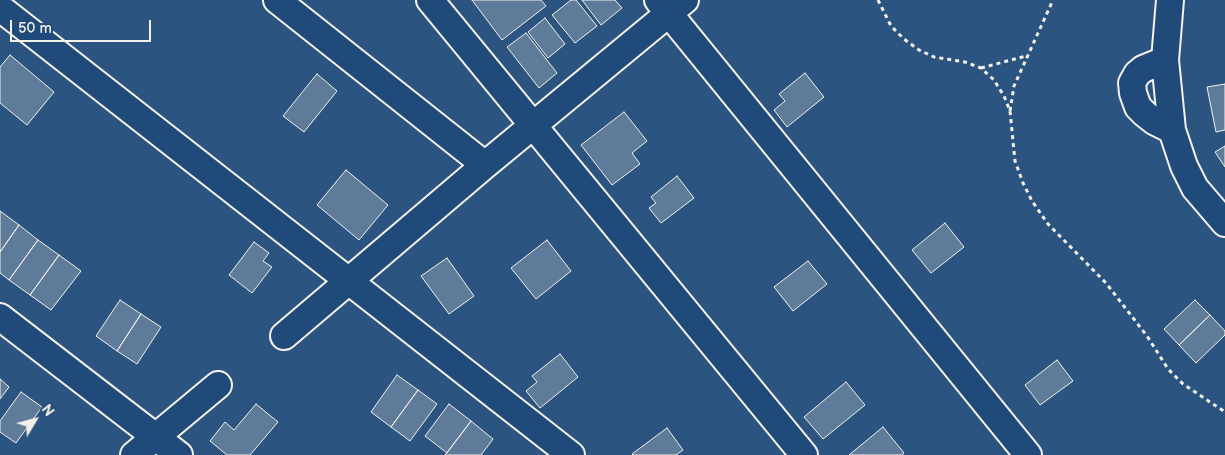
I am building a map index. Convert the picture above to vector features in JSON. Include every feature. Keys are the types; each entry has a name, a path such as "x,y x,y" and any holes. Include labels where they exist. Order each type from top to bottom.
{"street":[{"path":"277,0 486,164"},
{"path":"430,0 804,455"},
{"path":"1170,0 1165,60 1172,130 1184,166 1195,188 1225,223"},
{"path":"284,336 534,125 670,4 1028,455"},
{"path":"0,8 571,455"},
{"path":"1165,60 1143,69 1137,74 1132,83 1138,107 1154,121 1172,130"},
{"path":"0,317 179,455"},
{"path":"134,455 218,385"}],"path":[{"path":"878,0 891,26 919,50 934,57 965,62 981,68 994,80 1004,96 1010,111"},
{"path":"1053,0 1014,86 1010,111 1012,144 1015,161 1023,183 1032,201 1048,224 1106,283 1168,369 1189,389 1225,412"},
{"path":"981,68 1027,56"}],"building":[{"path":"472,0 541,0 546,6 502,40"},
{"path":"571,0 576,0 597,26 575,43 552,15"},
{"path":"582,0 615,0 622,8 601,25"},
{"path":"545,18 565,44 548,58 528,32"},
{"path":"526,33 557,73 539,88 507,47"},
{"path":"10,55 54,92 27,125 0,103 0,67"},
{"path":"805,73 824,97 787,127 774,110 785,101 779,94"},
{"path":"317,74 337,91 304,132 283,116"},
{"path":"1225,84 1225,130 1216,132 1207,87"},
{"path":"624,112 647,141 632,153 640,164 612,185 581,145"},
{"path":"1225,146 1225,167 1215,152"},
{"path":"346,170 388,205 359,240 317,205"},
{"path":"677,176 694,198 661,223 649,208 656,203 651,197"},
{"path":"0,211 19,225 0,252"},
{"path":"945,223 964,247 931,273 912,250"},
{"path":"19,225 38,240 9,280 0,273 0,252"},
{"path":"38,240 59,255 30,295 9,280"},
{"path":"547,240 571,271 536,299 511,268"},
{"path":"254,242 269,253 263,261 272,267 252,293 229,275"},
{"path":"59,255 81,271 51,310 30,295"},
{"path":"447,258 474,296 449,314 421,276"},
{"path":"808,261 827,284 793,311 774,287"},
{"path":"120,300 141,314 117,351 96,336"},
{"path":"1195,300 1210,315 1179,345 1164,329"},
{"path":"141,314 161,327 137,364 117,351"},
{"path":"1210,315 1225,331 1225,335 1196,363 1179,345"},
{"path":"560,354 578,377 540,408 526,391 537,382 532,376"},
{"path":"1057,360 1073,381 1040,405 1025,385"},
{"path":"397,375 418,390 391,427 371,412"},
{"path":"0,379 9,387 0,399"},
{"path":"846,382 865,405 823,439 804,417"},
{"path":"418,390 437,404 410,441 391,427"},
{"path":"21,392 42,407 16,443 0,432 0,421"},
{"path":"256,404 278,422 250,455 227,455 210,441 225,422 234,430"},
{"path":"449,404 471,421 447,453 425,436"},
{"path":"471,421 493,439 481,455 445,455"},
{"path":"883,427 904,453 902,455 849,455"},
{"path":"667,428 683,450 676,455 632,454"}]}
